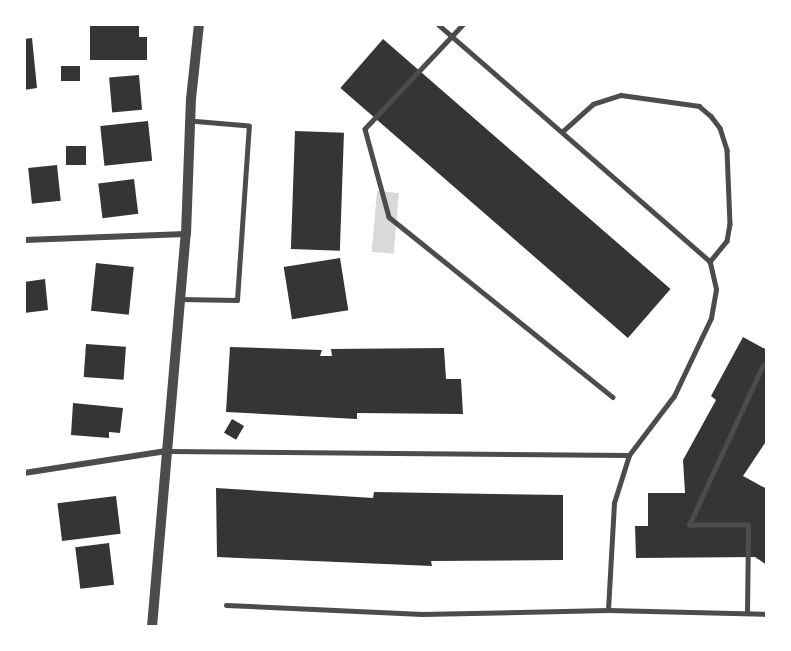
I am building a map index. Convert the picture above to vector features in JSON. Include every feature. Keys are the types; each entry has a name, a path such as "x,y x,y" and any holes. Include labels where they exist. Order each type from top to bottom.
{"street":[{"path":"152,627 186,234 190,121 199,24"},
{"path":"24,240 186,234"},
{"path":"24,473 166,451"}],"lane":[{"path":"437,24 563,131 710,262 716,289 711,318 674,396 629,455 614,503 608,610"},
{"path":"464,24 364,129 389,218 613,397"},
{"path":"563,131 593,104 621,94 699,106 711,116 720,128 727,150 730,224 727,240 710,262"},
{"path":"180,299 237,300 249,126 190,121"},
{"path":"747,613 748,525 689,525 763,365"},
{"path":"166,451 629,455"},
{"path":"226,605 422,614 608,610 767,614"}],"shaded area":[{"path":"377,191 399,193 394,254 372,252"}],"building":[{"path":"90,25 139,25 139,37 147,37 147,60 90,60"},
{"path":"32,38 37,88 24,90 24,39"},
{"path":"383,39 671,289 628,338 340,88"},
{"path":"61,66 80,66 80,81 61,81"},
{"path":"139,75 142,110 112,112 109,78"},
{"path":"148,121 152,161 104,166 100,126"},
{"path":"295,131 344,133 340,251 291,249"},
{"path":"66,146 86,146 86,165 66,165"},
{"path":"57,165 61,201 32,204 28,168"},
{"path":"134,179 138,214 103,218 98,183"},
{"path":"340,258 348,310 292,319 284,267"},
{"path":"96,263 134,267 129,315 91,311"},
{"path":"45,279 48,310 24,313 24,282"},
{"path":"743,337 767,350 767,440 743,476 767,489 767,565 755,557 636,558 635,526 648,526 648,493 685,493 683,460 716,400 711,396"},
{"path":"86,344 126,347 124,380 84,377"},
{"path":"230,347 322,350 320,356 332,356 331,349 444,348 446,379 461,379 463,414 357,413 357,419 226,412"},
{"path":"73,403 123,408 120,433 109,432 109,438 71,435"},
{"path":"232,419 244,426 236,440 224,433"},
{"path":"216,488 373,498 374,492 563,495 563,560 431,561 432,566 217,557"},
{"path":"116,496 121,534 62,541 57,503"},
{"path":"109,543 114,585 80,589 75,547"}]}
